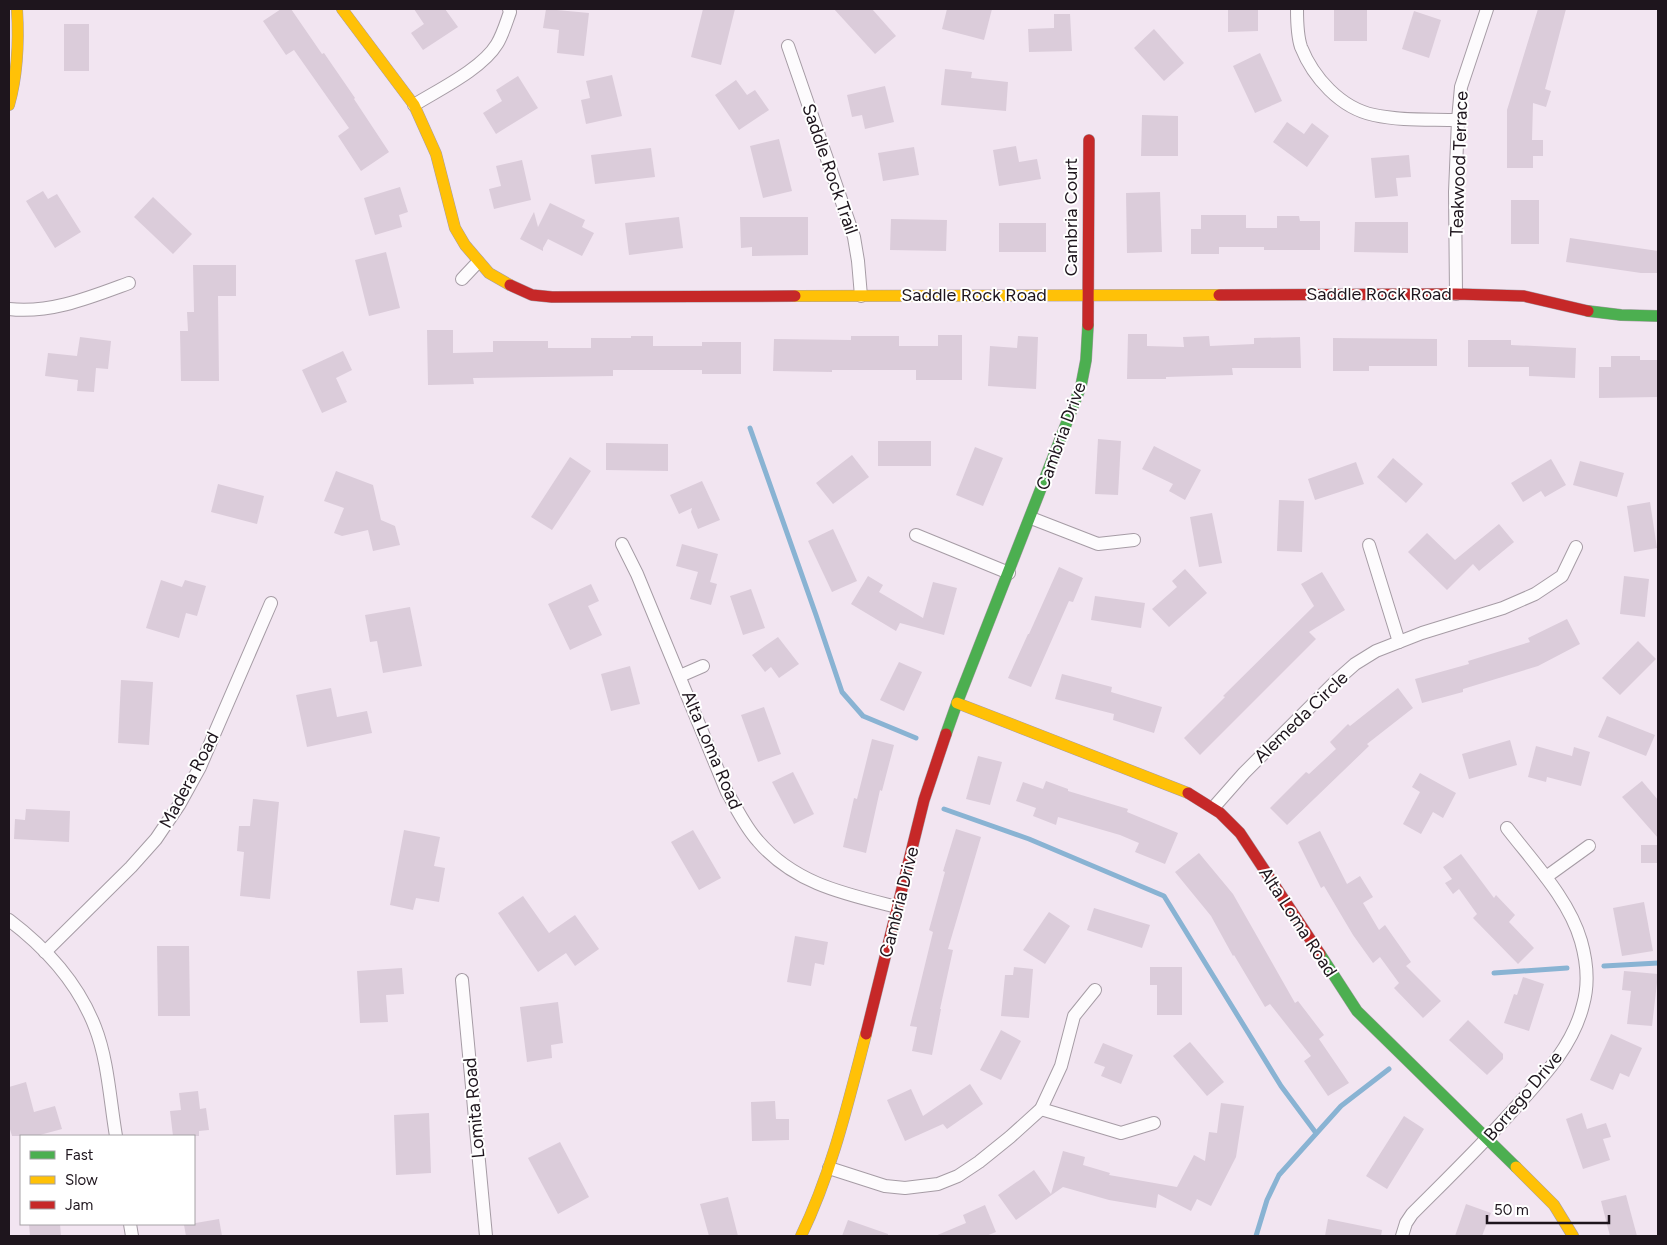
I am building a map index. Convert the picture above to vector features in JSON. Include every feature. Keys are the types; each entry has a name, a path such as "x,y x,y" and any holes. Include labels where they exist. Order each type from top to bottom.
{"street":[{"path":"9,105 16,72 17,9"},
{"name":"Saddle Rock Road","path":"342,9 414,105 436,154 455,228 465,245 489,273 517,290 532,295 552,297 1456,294 1524,296 1594,312 1658,316"},
{"path":"414,105 464,75 483,60 496,46 504,32 510,12 509,9"},
{"path":"1297,9 1297,26 1301,46 1311,66 1323,83 1337,97 1371,115 1388,118 1458,120"},
{"name":"Teakwood Terrace","path":"1456,294 1455,192 1458,120 1463,80 1487,9"},
{"name":"Saddle Rock Trail","path":"788,46 854,237 861,296"},
{"name":"Cambria Court","path":"1089,140 1089,294"},
{"path":"462,279 478,262"},
{"path":"9,309 38,310 65,305 129,283"},
{"name":"Cambria Drive","path":"801,1236 808,1224 843,1125 924,800 957,703 1081,386 1088,339 1089,294"},
{"path":"1030,518 1098,544 1134,540"},
{"path":"916,535 1009,573"},
{"name":"Alta Loma Road","path":"622,544 637,574 728,792 742,819 757,841 794,872 820,886 847,895 897,907"},
{"path":"1369,545 1399,642"},
{"name":"Alemeda Circle","path":"1214,807 1244,773 1338,679 1356,664 1376,651 1422,633 1503,608 1534,594 1562,576 1576,547"},
{"name":"Madera Road","path":"45,952 131,867 156,839 179,805 200,767 271,603"},
{"name":"Alta Loma Road","path":"680,676 703,666"},
{"name":"Alta Loma Road","path":"957,703 1183,791 1214,807 1227,818 1240,833 1357,1011 1554,1205 1573,1236"},
{"name":"Borrego Drive","path":"1402,1236 1406,1223 1412,1214 1488,1139 1548,1072 1564,1050 1583,1006 1587,986 1586,964 1581,940 1568,911 1546,878 1506,828"},
{"path":"1546,878 1589,846"},
{"path":"9,920 25,932 62,969 75,987 95,1027 102,1053 116,1135"},
{"name":"Lomita Road","path":"462,980 486,1236"},
{"path":"829,1168 885,1186 905,1188 938,1184 958,1176 979,1162 1040,1109 1061,1066 1074,1016 1095,990"},
{"path":"1040,1109 1122,1133 1154,1123"}],"building":[{"path":"281,9 291,9 355,98 389,152 361,171 338,136 349,128 294,50 286,55 263,21"},
{"path":"414,9 445,9 458,27 423,50 411,33 424,24"},
{"path":"546,9 589,13 584,56 557,53 559,30 543,28"},
{"path":"703,9 735,9 721,65 691,57"},
{"path":"834,9 872,9 896,36 875,54"},
{"path":"947,9 992,9 984,40 942,29"},
{"path":"1228,9 1258,9 1258,31 1228,32"},
{"path":"1334,9 1367,9 1367,41 1334,41"},
{"path":"1538,9 1566,9 1545,89 1551,91 1546,107 1533,103 1532,140 1543,140 1543,156 1533,156 1533,168 1507,168 1507,110"},
{"path":"1414,11 1441,20 1429,58 1402,49"},
{"path":"1054,14 1070,14 1072,51 1029,52 1028,29 1054,28"},
{"path":"64,24 89,24 89,71 64,71"},
{"path":"1154,29 1184,63 1164,81 1134,48"},
{"path":"1260,53 1282,101 1255,113 1233,66"},
{"path":"945,69 972,72 971,78 1008,82 1006,111 941,105"},
{"path":"612,75 622,116 586,124 581,100 590,98 586,81"},
{"path":"518,76 538,108 496,134 483,113 502,101 496,90"},
{"path":"736,80 747,95 755,90 769,110 739,130 715,95"},
{"path":"885,86 894,122 865,129 862,115 852,117 847,95"},
{"path":"1142,115 1178,116 1178,156 1141,156"},
{"path":"1287,122 1304,134 1312,123 1329,136 1307,167 1273,142"},
{"path":"779,139 792,191 763,198 750,146"},
{"path":"1016,146 1019,162 1037,159 1041,179 999,186 993,150"},
{"path":"914,147 919,175 883,181 878,153"},
{"path":"651,148 655,177 595,184 591,155"},
{"path":"1409,155 1411,177 1396,178 1398,196 1375,198 1371,158"},
{"path":"522,160 531,200 494,209 489,189 501,186 496,166"},
{"path":"400,187 408,212 399,215 402,227 375,235 364,198"},
{"path":"43,191 48,199 57,194 81,232 55,248 26,201"},
{"path":"1160,192 1162,252 1127,253 1126,193"},
{"path":"153,197 192,234 173,254 134,217"},
{"path":"1511,200 1539,200 1539,244 1511,244"},
{"path":"550,203 585,220 582,227 594,233 582,256 548,239 543,251 520,239 534,212 538,227"},
{"path":"1201,215 1246,215 1246,228 1277,228 1277,216 1299,216 1300,221 1320,221 1320,250 1264,250 1264,247 1219,247 1219,254 1191,254 1191,229 1201,229"},
{"path":"679,217 683,248 629,255 625,223"},
{"path":"740,217 808,217 808,255 752,256 752,247 741,248"},
{"path":"891,219 947,220 946,251 890,250"},
{"path":"1355,222 1408,222 1408,253 1354,252"},
{"path":"999,223 1046,223 1046,252 999,252"},
{"path":"1570,238 1658,251 1658,273 1641,273 1566,262"},
{"path":"386,252 400,308 369,316 355,260"},
{"path":"193,265 236,265 236,296 218,296 219,381 181,381 180,331 188,331 187,312 194,312"},
{"path":"427,330 453,330 453,353 493,352 493,341 548,341 548,348 591,348 591,338 631,338 631,336 653,336 653,346 702,346 702,342 741,342 741,374 702,374 702,370 613,370 613,376 473,378 474,384 428,385"},
{"path":"1128,334 1147,334 1147,346 1184,347 1183,337 1209,336 1210,346 1254,344 1254,338 1300,337 1301,368 1232,368 1233,375 1127,379"},
{"path":"938,335 962,335 962,380 916,380 916,370 773,371 774,339 851,340 851,336 899,336 899,346 938,346"},
{"path":"1018,336 1038,337 1036,389 988,386 990,346 1017,348"},
{"path":"80,337 111,341 108,369 96,368 94,392 77,391 78,380 45,376 48,353 77,356"},
{"path":"1333,338 1437,339 1437,366 1369,366 1369,371 1333,371"},
{"path":"1468,340 1511,340 1511,345 1576,348 1575,378 1529,376 1529,367 1468,367"},
{"path":"343,351 352,370 336,378 347,402 322,413 302,370"},
{"path":"1611,356 1640,356 1640,360 1658,360 1658,397 1599,398 1599,367 1611,367"},
{"path":"1098,439 1121,441 1118,495 1095,494"},
{"path":"878,441 931,441 931,466 878,466"},
{"path":"606,443 668,444 668,471 606,470"},
{"path":"1154,446 1201,470 1185,500 1169,491 1173,484 1142,469"},
{"path":"975,447 1003,458 983,506 956,495"},
{"path":"852,455 869,477 833,504 816,483"},
{"path":"570,457 591,471 552,530 531,517"},
{"path":"1393,458 1423,484 1406,503 1377,477"},
{"path":"1551,459 1566,485 1545,497 1541,491 1523,502 1511,483"},
{"path":"1580,461 1624,473 1617,497 1573,485"},
{"path":"1356,462 1364,484 1315,500 1308,479"},
{"path":"336,471 373,485 381,520 395,526 400,545 373,551 368,530 342,536 334,533 344,508 324,501"},
{"path":"702,481 720,520 698,529 691,512 692,508 679,514 670,495"},
{"path":"218,484 264,496 257,524 211,512"},
{"path":"1279,500 1304,501 1302,552 1277,551"},
{"path":"1650,502 1657,548 1634,552 1627,506"},
{"path":"1212,513 1222,563 1199,567 1190,517"},
{"path":"1499,524 1514,542 1479,571 1473,564 1447,590 1408,552 1427,533 1455,560"},
{"path":"833,529 857,581 832,592 808,541"},
{"path":"682,544 718,554 710,582 717,584 711,605 690,599 698,572 676,566"},
{"path":"1059,567 1083,578 1073,602 1069,601 1031,687 1008,678"},
{"path":"1185,569 1207,593 1169,627 1152,609 1177,587 1172,581"},
{"path":"1322,572 1345,610 1309,632 1316,639 1200,755 1184,738 1225,697 1223,696 1314,606 1301,584"},
{"path":"868,576 883,585 879,592 923,618 933,582 957,588 944,635 900,623 896,631 851,604"},
{"path":"1624,576 1649,579 1645,617 1620,614"},
{"path":"161,580 182,587 185,580 206,586 197,616 186,613 179,638 146,628"},
{"path":"591,584 599,601 588,606 602,635 570,650 548,604"},
{"path":"751,589 765,628 743,635 730,596"},
{"path":"1095,596 1145,603 1141,628 1091,620"},
{"path":"410,607 422,666 383,673 377,641 370,642 365,615"},
{"path":"1567,619 1580,644 1538,666 1463,689 1463,692 1422,703 1415,679 1469,664 1468,661 1530,642 1528,638"},
{"path":"778,637 799,664 779,678 771,667 765,672 752,655"},
{"path":"1638,641 1656,659 1620,695 1602,678"},
{"path":"899,662 922,672 904,711 880,700"},
{"path":"630,666 640,704 611,711 601,674"},
{"path":"1062,674 1112,687 1111,692 1162,707 1154,733 1113,720 1114,714 1055,699"},
{"path":"121,680 153,682 149,745 118,743"},
{"path":"331,688 337,717 367,711 372,733 307,747 296,695"},
{"path":"1398,688 1413,708 1367,744 1369,746 1287,825 1270,808 1306,772 1309,774 1336,749 1330,742 1348,724 1350,726"},
{"path":"764,707 781,754 758,762 741,715"},
{"path":"1607,716 1655,735 1646,756 1598,737"},
{"path":"872,739 894,745 882,791 880,790 866,853 843,847 854,798 857,799"},
{"path":"1510,740 1517,765 1469,779 1462,754"},
{"path":"1536,746 1572,756 1574,747 1590,752 1581,786 1547,777 1546,782 1528,777"},
{"path":"978,756 1002,762 990,805 966,799"},
{"path":"793,772 814,814 794,824 772,782"},
{"path":"1420,773 1456,793 1443,818 1433,812 1421,834 1403,824 1420,792 1412,787"},
{"path":"1046,781 1068,789 1068,791 1128,809 1127,812 1178,833 1165,864 1135,852 1139,843 1120,835 1058,817 1056,825 1033,816 1036,808 1016,801 1023,782 1043,789"},
{"path":"1642,781 1658,800 1658,838 1622,797"},
{"path":"253,799 279,802 270,899 240,896 244,852 237,851 239,826 250,826"},
{"path":"26,809 70,811 69,842 14,839 15,819 25,820"},
{"path":"956,829 981,837 948,949 953,950 932,1055 912,1051 917,1027 910,1026 933,932 929,930 945,872 943,871"},
{"path":"404,830 440,837 434,866 445,868 439,902 416,898 413,910 390,905"},
{"path":"693,830 721,878 699,890 671,842"},
{"path":"1320,831 1347,884 1360,876 1373,897 1363,903 1379,930 1385,925 1411,962 1406,966 1441,1001 1423,1018 1394,988 1399,983 1380,957 1373,963 1353,935 1324,886 1321,888 1298,842"},
{"path":"1641,845 1658,845 1658,863 1641,863"},
{"path":"1199,853 1233,894 1295,1003 1298,1001 1324,1035 1319,1039 1349,1083 1328,1096 1304,1061 1311,1056 1270,1004 1265,1007 1211,916 1175,872"},
{"path":"1461,854 1494,898 1496,895 1515,915 1509,922 1534,948 1518,964 1473,918 1477,914 1459,889 1453,894 1445,883 1452,879 1443,867"},
{"path":"523,896 549,933 575,915 599,949 575,966 566,953 538,972 498,913"},
{"path":"1644,902 1653,951 1622,956 1613,908"},
{"path":"1094,908 1150,925 1142,948 1087,930"},
{"path":"1049,912 1070,926 1045,964 1023,950"},
{"path":"795,936 828,942 824,965 815,963 811,986 787,982"},
{"path":"157,946 189,946 190,1016 158,1016"},
{"path":"1014,967 1033,969 1029,1018 1001,1016 1005,975 1013,975"},
{"path":"1150,967 1182,967 1182,1015 1157,1015 1157,985 1150,985"},
{"path":"402,968 404,994 386,995 388,1022 360,1023 357,971"},
{"path":"1624,971 1658,974 1652,1026 1627,1024 1631,991 1622,990"},
{"path":"1523,977 1544,984 1529,1031 1504,1023 1514,994 1517,995"},
{"path":"558,1002 563,1043 551,1045 552,1058 527,1062 520,1007"},
{"path":"1468,1020 1503,1054 1503,1059 1487,1075 1449,1040"},
{"path":"1001,1030 1021,1041 1001,1080 980,1070"},
{"path":"1611,1034 1642,1048 1629,1077 1620,1073 1613,1090 1590,1080"},
{"path":"1190,1042 1224,1082 1207,1096 1173,1056"},
{"path":"1103,1043 1133,1055 1121,1084 1101,1076 1105,1067 1094,1063"},
{"path":"26,1082 34,1112 55,1106 62,1129 40,1135 12,1136 9,1126 9,1087"},
{"path":"970,1084 983,1104 947,1129 943,1124 905,1141 887,1100 911,1089 923,1116"},
{"path":"198,1091 200,1109 206,1108 209,1130 199,1131 199,1136 173,1135 170,1111 181,1110 179,1093"},
{"path":"775,1101 776,1119 789,1119 789,1140 752,1141 751,1102"},
{"path":"1221,1103 1244,1106 1236,1157 1211,1206 1197,1199 1191,1211 1158,1194 1156,1208 1109,1200 1063,1187 1016,1220 998,1195 1034,1170 1051,1194 1063,1151 1085,1157 1083,1165 1110,1173 1109,1175 1177,1187 1194,1155 1205,1161 1209,1132 1217,1133"},
{"path":"429,1113 431,1173 396,1175 394,1115"},
{"path":"1582,1113 1587,1129 1606,1123 1611,1137 1603,1139 1610,1160 1583,1169 1566,1119"},
{"path":"1404,1116 1424,1129 1387,1189 1366,1176"},
{"path":"560,1142 589,1197 558,1214 528,1158"},
{"path":"1626,1195 1637,1236 1610,1236 1601,1201"},
{"path":"728,1197 738,1236 709,1236 700,1204"},
{"path":"1466,1204 1491,1213 1482,1236 1455,1236"},
{"path":"985,1205 996,1232 986,1236 935,1236 966,1223 963,1215"},
{"path":"219,1219 222,1236 186,1236 184,1225 195,1225 195,1223"},
{"path":"1328,1219 1382,1230 1381,1236 1325,1236"},
{"path":"848,1220 888,1234 888,1236 842,1236"},
{"path":"29,1225 60,1225 61,1236 30,1236"}],"waterway":[{"path":"750,428 842,692 863,716 916,738"},
{"path":"944,809 1029,839 1164,896 1281,1086 1316,1133"},
{"path":"1604,966 1658,963"},
{"path":"1494,973 1567,968"},
{"path":"1256,1236 1267,1200 1279,1175 1341,1106 1389,1069"}],"traffic: fast":[{"path":"1588,311 1621,315 1658,316"},
{"path":"946,734 1081,386 1086,360 1088,325"},
{"path":"1320,954 1357,1011 1516,1167"}],"traffic: slow":[{"path":"9,105 17,57 17,9"},
{"path":"342,9 414,105 436,154 455,228 465,245 489,273 510,285"},
{"path":"795,296 1219,295"},
{"path":"957,703 1188,793"},
{"path":"801,1236 822,1187 846,1111 866,1034"},
{"path":"1516,1167 1554,1205 1573,1236"}],"traffic: jam":[{"path":"1088,325 1089,140"},
{"path":"510,285 532,295 552,297 795,296"},
{"path":"1219,295 1456,294 1524,296 1588,311"},
{"path":"866,1034 924,800 946,734"},
{"path":"1188,793 1220,813 1240,833 1320,954"}]}
